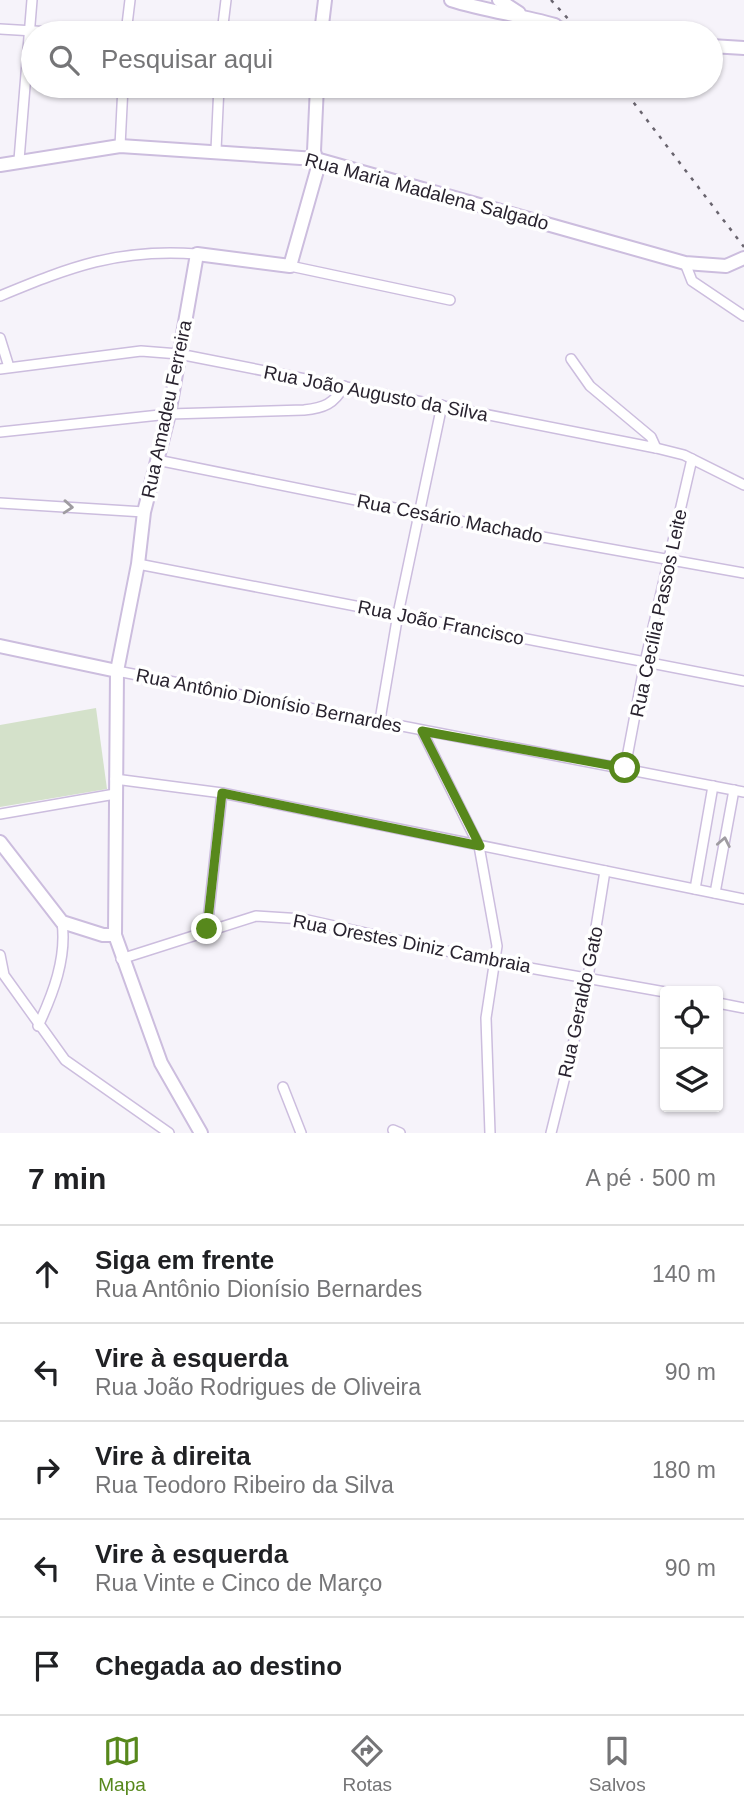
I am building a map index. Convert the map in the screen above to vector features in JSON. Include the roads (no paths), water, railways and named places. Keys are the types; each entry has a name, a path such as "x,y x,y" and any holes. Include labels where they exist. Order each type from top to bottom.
{"street":[{"path":"30,21 32,0"},
{"path":"127,21 130,0"},
{"path":"223,21 226,0"},
{"path":"322,21 325,0"},
{"path":"451,0 491,13 522,15 544,21"},
{"path":"499,0 522,15"},
{"path":"0,29 21,30"},
{"path":"723,47 744,48"},
{"path":"19,160 24,98"},
{"path":"120,146 122,98"},
{"path":"216,150 218,98"},
{"path":"290,266 318,167 317,98"},
{"name":"Rua Maria Madalena Salgado","path":"0,165 120,146 216,150 316,159 685,263 726,266 744,258"},
{"path":"0,296 102,258 162,251 290,266 450,300"},
{"name":"Rua Amadeu Ferreira","path":"197,254 169,414 144,512 138,564 117,671 115,935 121,959 161,1063 201,1133"},
{"path":"685,263 692,281 744,316"},
{"path":"0,338 5,368"},
{"name":"Rua João Augusto da Silva","path":"5,368 141,351 179,354 656,448 692,459 744,485"},
{"path":"571,359 590,386 651,437 656,448"},
{"path":"0,432 169,414 326,407 337,398 344,386"},
{"path":"380,720 398,614 442,405"},
{"name":"Rua Cecília Passos Leite","path":"625,768 645,662 692,459"},
{"name":"Rua Cesário Machado","path":"157,460 509,531 744,573"},
{"path":"0,503 144,512"},
{"name":"Rua João Francisco","path":"138,564 744,681"},
{"name":"Rua Antônio Dionísio Bernardes","path":"0,646 117,671 380,720 422,731 739,791"},
{"path":"422,731 480,846 497,946 486,1018 490,1133"},
{"path":"115,779 222,793 744,899"},
{"path":"695,889 713,786"},
{"path":"715,893 739,791"},
{"path":"207,929 222,793"},
{"path":"0,814 115,794"},
{"path":"0,842 62,922 65,943 51,998 38,1026"},
{"name":"Rua Geraldo Gato","path":"551,1133 589,976 605,870"},
{"name":"Rua Orestes Diniz Cambraia","path":"121,959 207,929 256,916 303,919 496,962 589,976 660,991"},
{"path":"62,922 103,935 115,935"},
{"path":"0,955 2,973 65,1060 169,1133"},
{"path":"723,1004 744,1008"},
{"path":"283,1087 301,1133"}],"railway":[{"path":"551,0 570,21"},
{"path":"630,98 744,247"}]}
